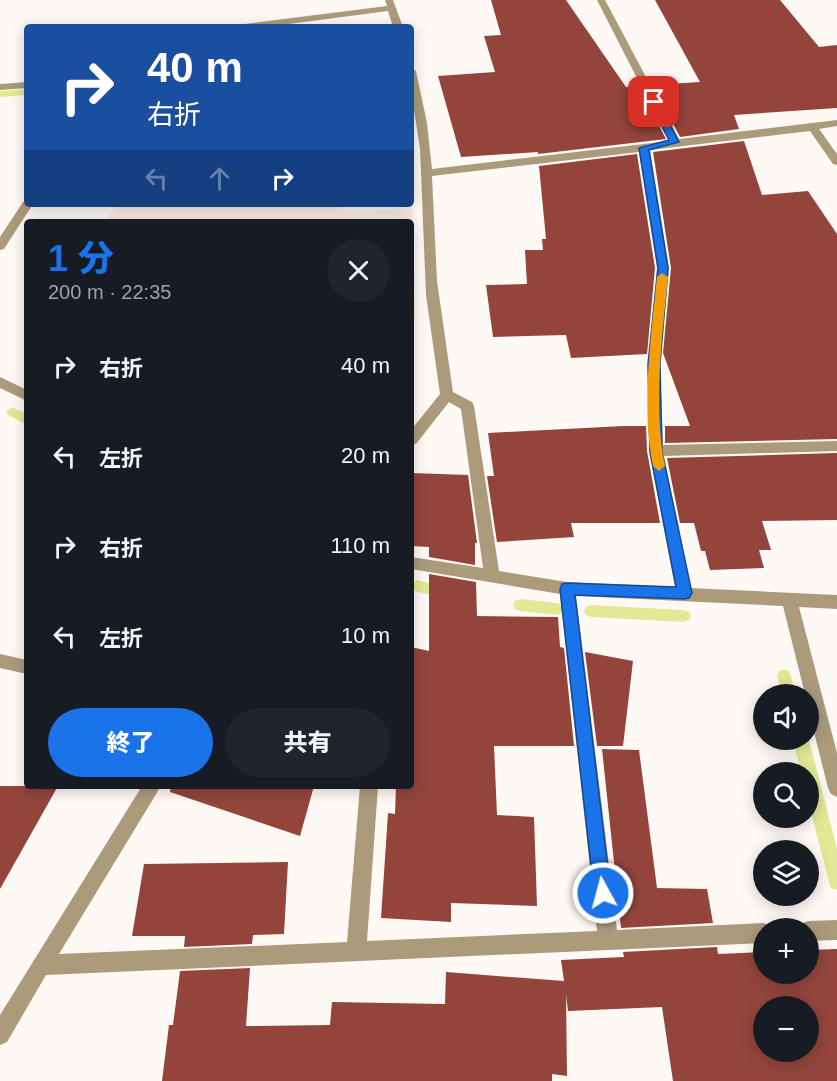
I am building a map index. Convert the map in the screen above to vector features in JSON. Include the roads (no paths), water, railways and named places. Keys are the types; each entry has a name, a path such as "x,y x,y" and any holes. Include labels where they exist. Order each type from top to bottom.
{"street":[{"path":"602,0 675,142"},
{"path":"293,24 325,22 391,4 397,24"},
{"path":"0,87 24,85"},
{"path":"414,436 447,395 430,281 428,173 415,94"},
{"path":"428,173 644,148 675,142 813,128 837,123"},
{"path":"813,128 837,162"},
{"path":"644,148 663,268 654,364 656,452 684,593"},
{"path":"0,246 25,207"},
{"path":"0,382 24,394"},
{"path":"447,395 466,406 492,576"},
{"path":"656,452 837,446"},
{"path":"414,563 567,589 837,602"},
{"path":"567,589 608,939"},
{"path":"790,601 837,788"},
{"path":"0,661 24,666"},
{"path":"0,1035 40,965 150,789"},
{"path":"356,951 369,789"},
{"path":"819,931 837,930"},
{"path":"40,965 753,933"}],"waterway":[{"path":"0,94 24,92"},
{"path":"12,412 24,418"},
{"path":"417,586 434,590"},
{"path":"520,605 557,609"},
{"path":"591,611 684,616"},
{"path":"784,676 786,684"},
{"path":"804,750 837,882"}]}
